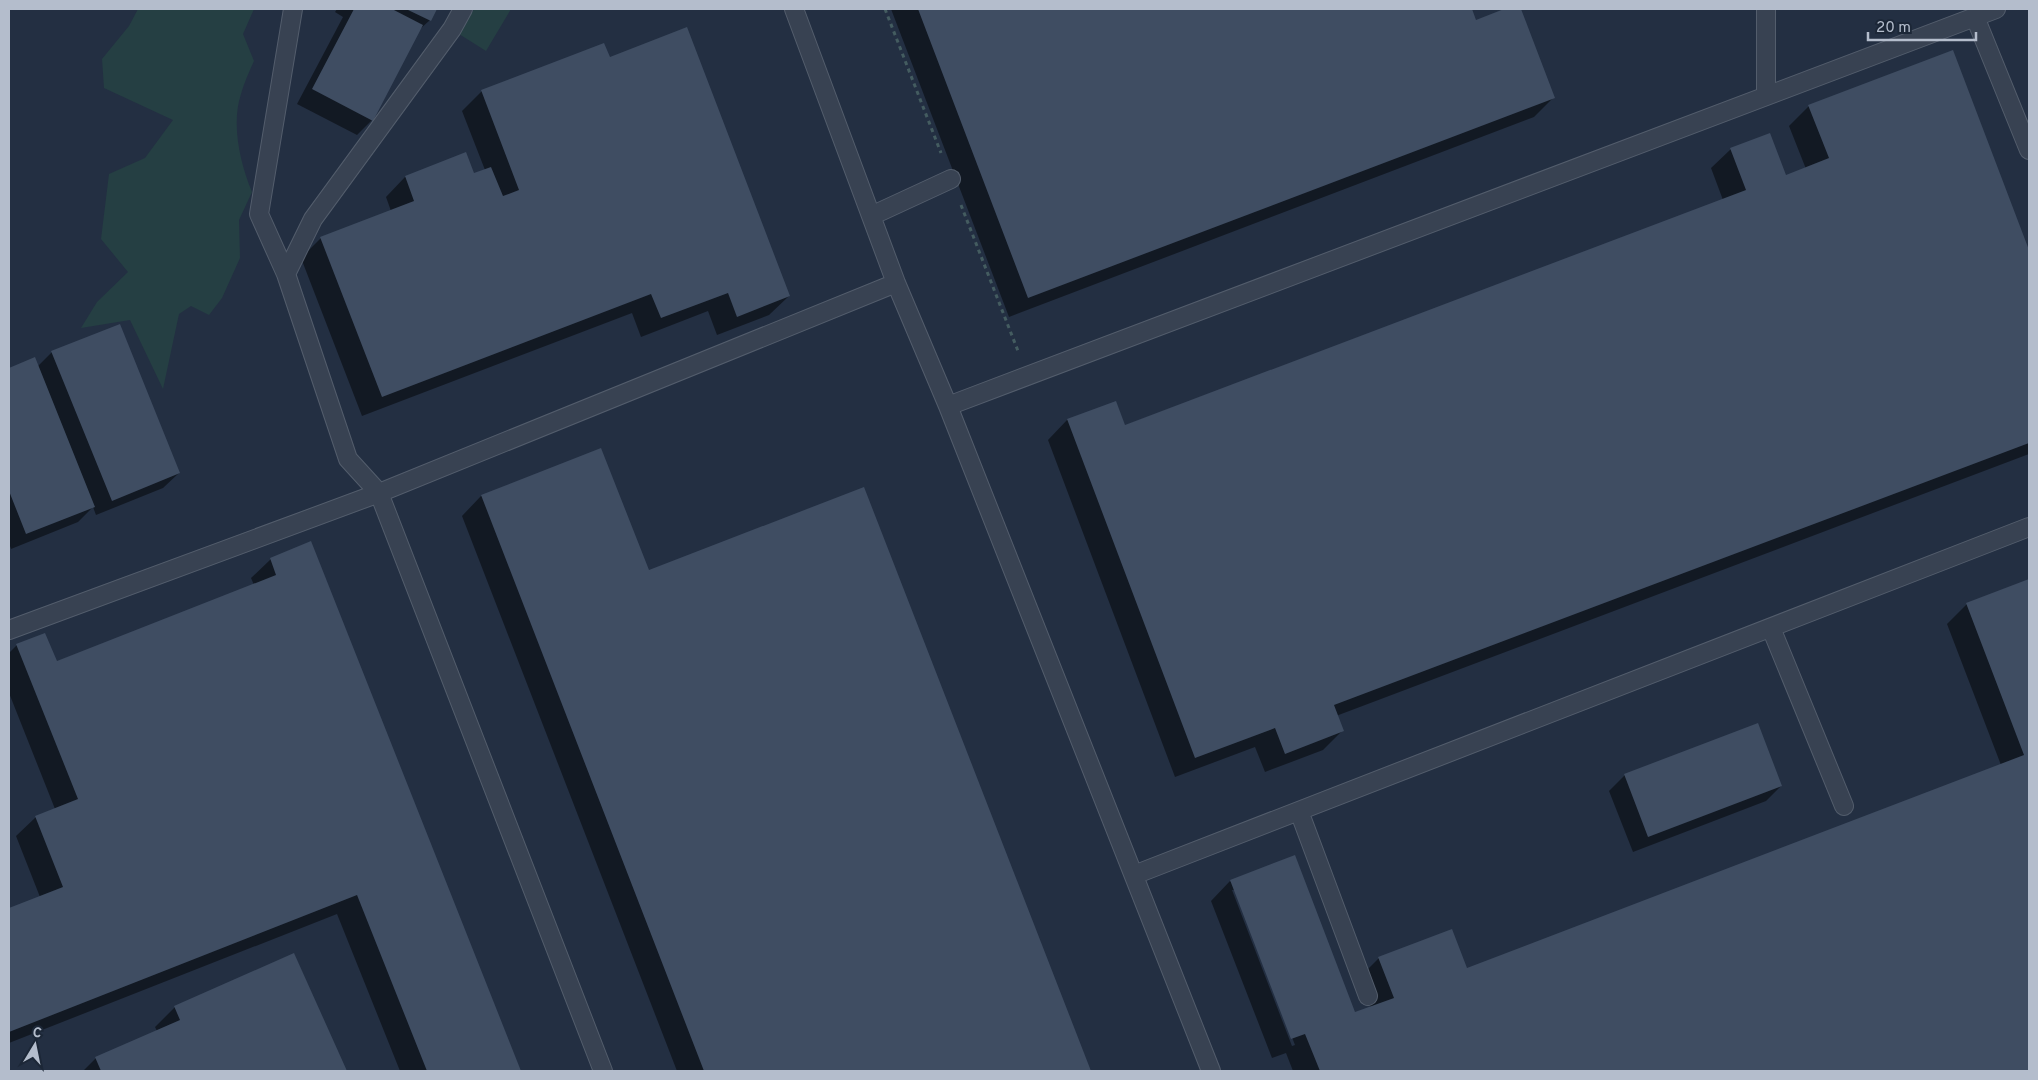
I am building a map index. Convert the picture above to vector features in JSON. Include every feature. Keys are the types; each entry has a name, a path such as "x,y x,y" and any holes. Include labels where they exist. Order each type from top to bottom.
{"lane":[{"path":"292,9 259,214 286,274 348,459 379,493 603,1071"},
{"path":"286,274 312,219 452,29 463,9"},
{"path":"794,9 896,283 948,406 1211,1071"},
{"path":"1766,9 1766,96"},
{"path":"948,406 1996,9"},
{"path":"1975,17 2029,150"},
{"path":"871,216 951,179"},
{"path":"9,630 379,493 896,283"},
{"path":"1134,875 2029,527"},
{"path":"1771,628 1844,806"},
{"path":"1299,811 1368,996"}],"green space":[{"path":"138,9 254,9 243,34 254,61 242,90 237,118 238,143 252,192 239,220 240,258 222,298 209,315 191,306 179,314 163,389 130,320 81,328 97,302 128,272 101,239 109,174 145,158 173,120 104,88 102,59 129,26"},
{"path":"474,9 511,9 486,51 459,34"}],"building":[{"path":"354,9 392,9 423,25 373,121 312,89"},
{"path":"406,9 437,9 431,21"},
{"path":"918,9 1472,9 1476,20 1504,9 1521,9 1555,98 1028,298"},
{"path":"687,27 790,296 737,317 728,293 661,318 651,294 382,397 320,237 414,201 405,176 466,152 474,173 491,167 503,196 519,190 481,90 604,43 610,57"},
{"path":"1953,50 2029,250 2029,443 1334,705 1344,731 1285,754 1275,728 1195,758 1067,419 1116,401 1125,425 1746,190 1730,148 1770,133 1786,175 1829,158 1808,105"},
{"path":"120,324 180,473 112,501 51,351"},
{"path":"35,357 95,507 26,534 9,491 9,368"},
{"path":"601,448 649,570 864,487 1091,1071 704,1071 481,495"},
{"path":"311,541 521,1071 427,1071 357,895 9,1032 9,908 63,887 35,816 78,799 16,644 45,633 57,661 276,575 270,558"},
{"path":"2029,579 2029,1071 1320,1071 1305,1034 1291,1039 1230,880 1295,855 1355,1012 1394,998 1378,957 1452,929 1467,968 2024,755 1966,603"},
{"path":"1758,723 1782,786 1648,837 1624,774"},
{"path":"294,953 347,1071 101,1071 95,1057 180,1020 174,1006"}]}
